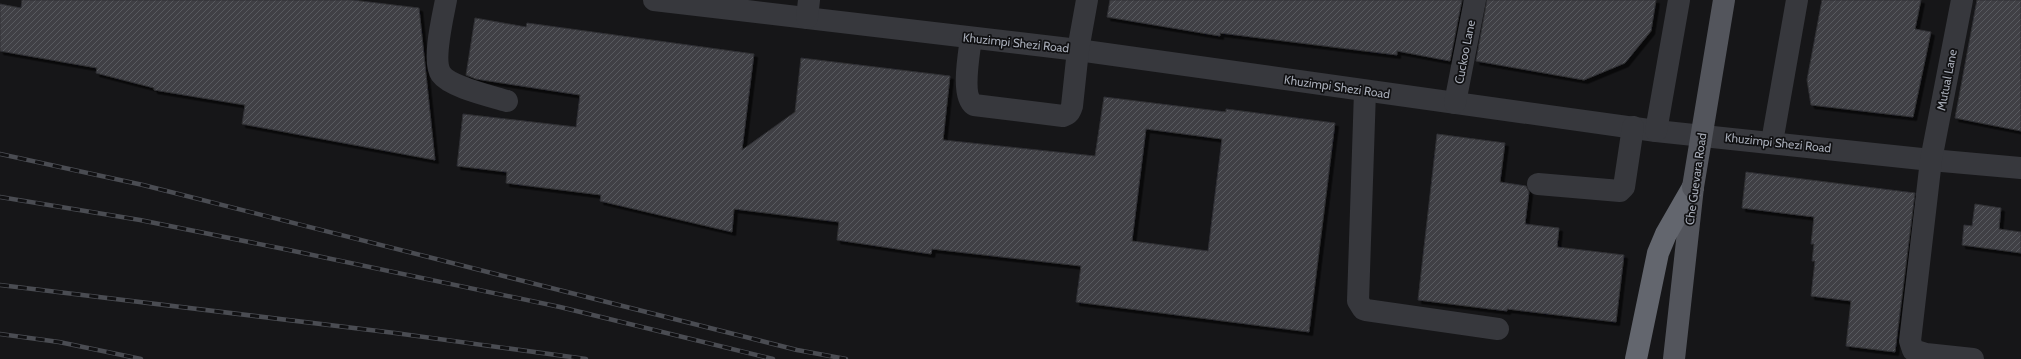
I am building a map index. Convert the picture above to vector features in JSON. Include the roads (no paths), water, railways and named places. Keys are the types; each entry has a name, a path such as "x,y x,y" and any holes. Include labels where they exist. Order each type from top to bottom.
{"highway":[{"path":"1636,359 1658,253 1666,234 1693,187"}],"main road":[{"name":"Che Guevara Road","path":"1674,359 1693,187 1724,0"}],"street":[{"path":"446,0 438,62 442,75 452,82 507,101"},
{"name":"Khuzimpi Shezi Road","path":"654,0 808,9 970,38 1078,50 1656,131 2021,168"},
{"path":"970,38 966,93 970,103 974,105 1063,116 1070,113 1072,106 1078,50 1087,0"},
{"name":"Cuckoo Lane","path":"1455,103 1475,0"},
{"path":"1656,131 1679,0"},
{"path":"1772,142 1798,0"},
{"name":"Mutual Lane","path":"1962,0 1931,160 1910,346 1913,350 1926,354 1973,359"},
{"path":"1366,91 1358,301 1360,305 1366,310 1498,329"},
{"path":"1538,184 1620,191 1624,187 1633,127"}],"railway":[{"path":"0,154 143,185 797,350 846,359"},
{"path":"0,197 140,220 284,249 560,307 773,359"},
{"path":"0,285 395,333 586,359"},
{"path":"0,334 59,342 141,359"}]}
